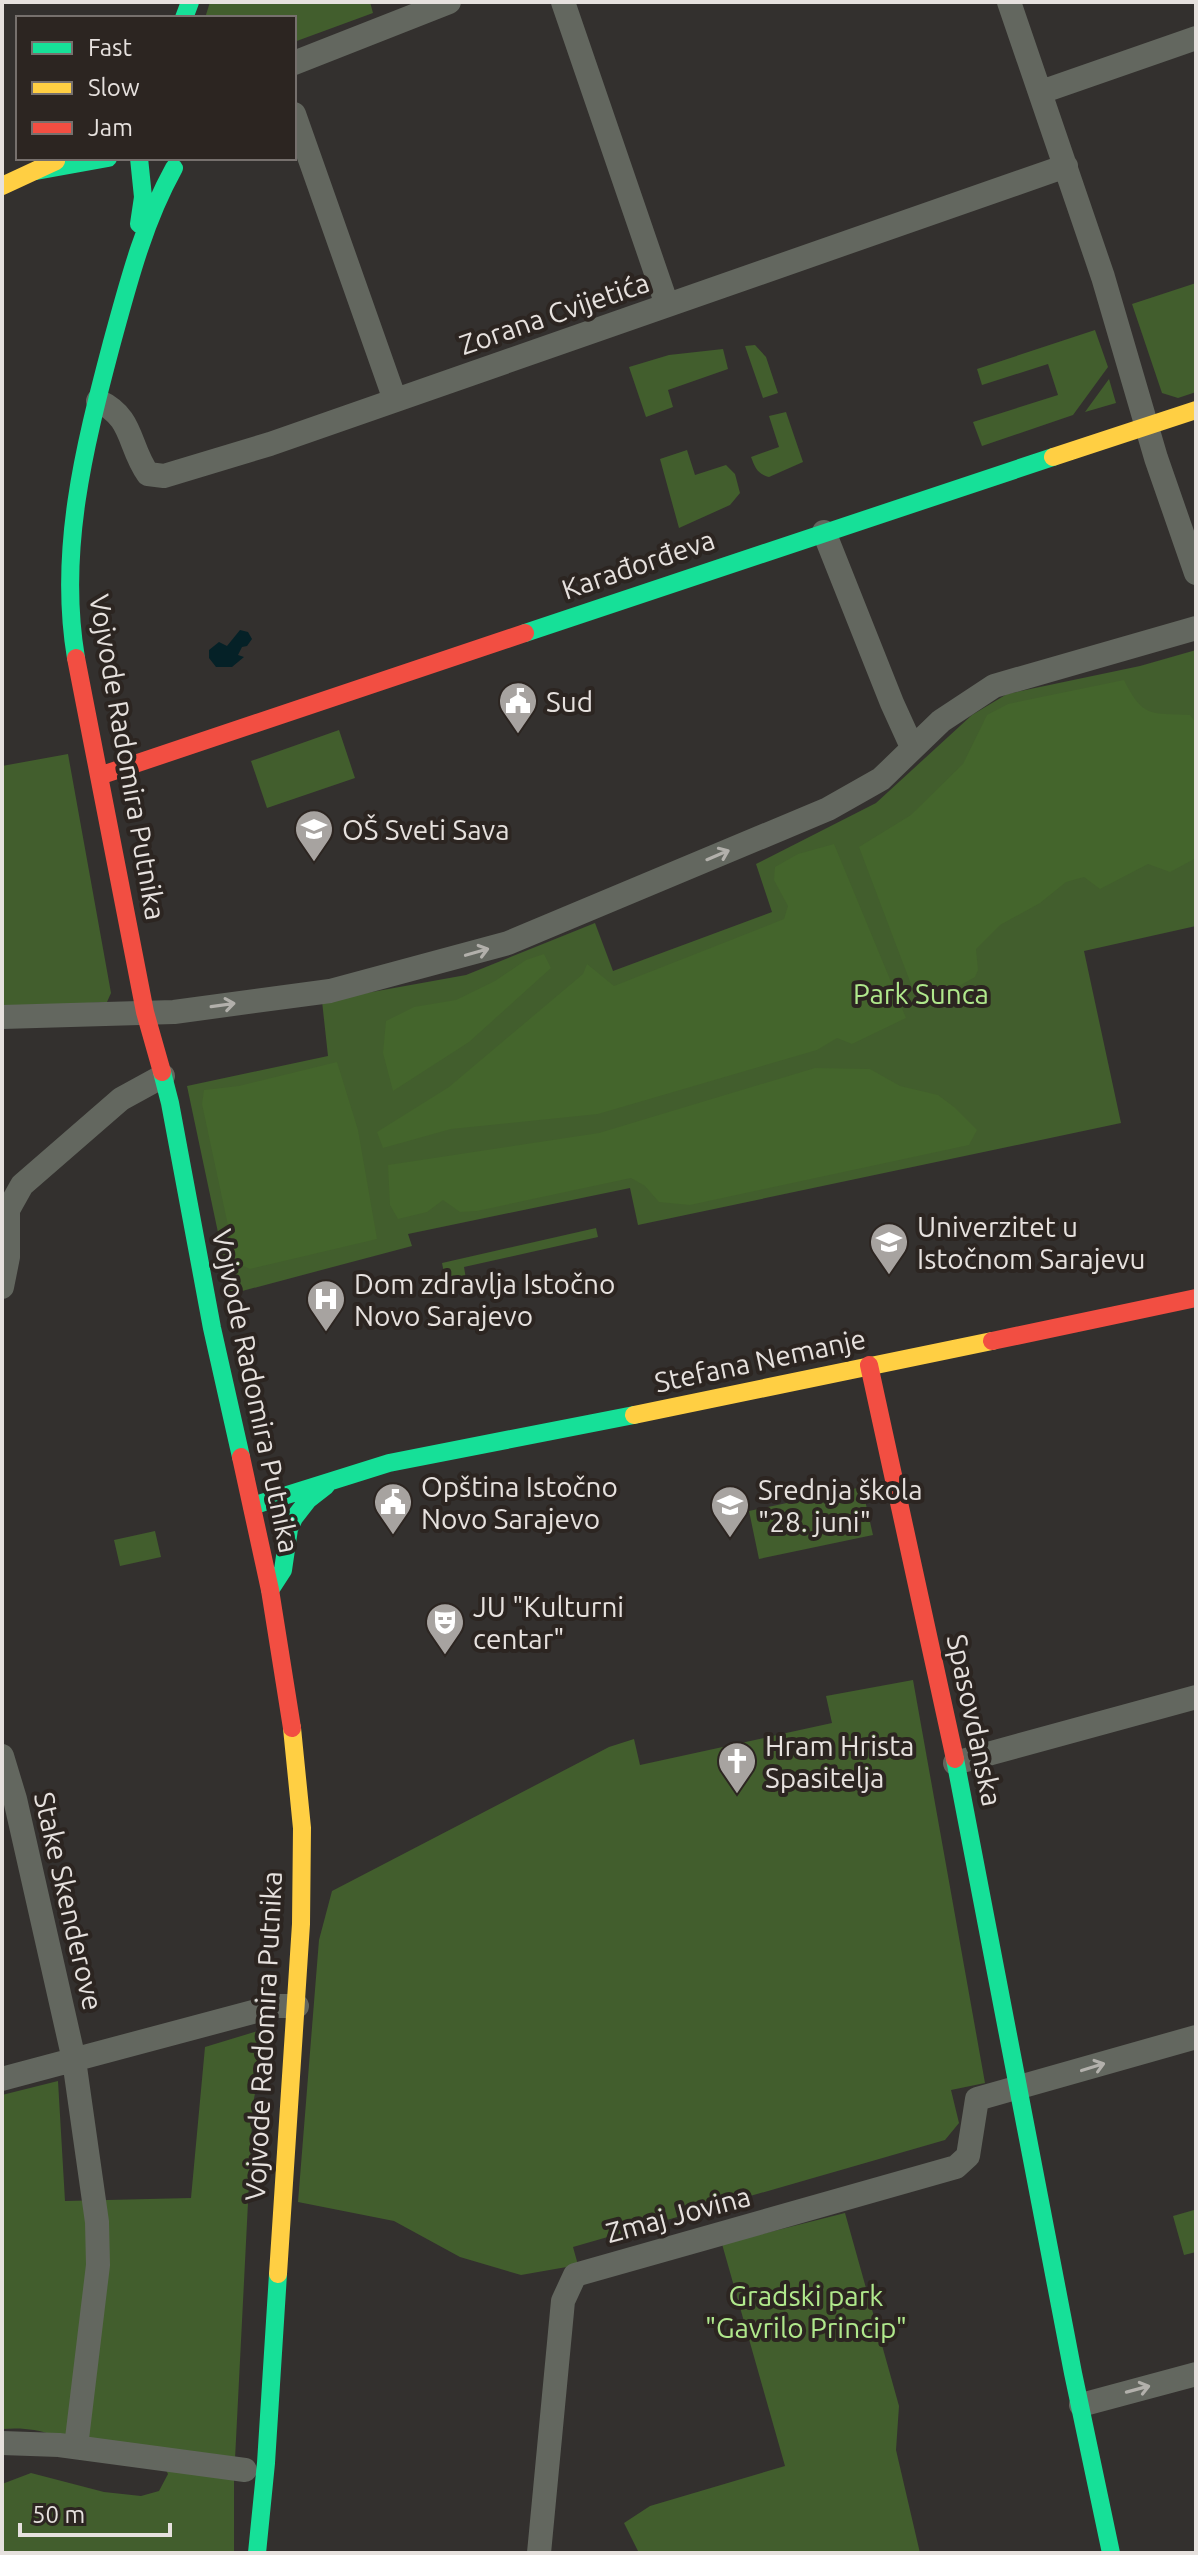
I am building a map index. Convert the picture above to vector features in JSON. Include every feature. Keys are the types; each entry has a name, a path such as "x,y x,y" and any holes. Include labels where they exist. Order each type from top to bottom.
{"main road":[{"path":"2,186 58,160"},
{"path":"36,171 97,160"},
{"name":"Vojvode Radomira Putnika","path":"139,160 143,197 135,256 81,466 73,519 69,584 71,627 145,1012 170,1103 212,1328 251,1473 252,1506 270,1590 294,1742 302,1828 297,2006 266,2463 257,2553"},
{"name":"Vojvode Radomira Putnika","path":"135,256 157,199 182,165 156,167 143,160"},
{"name":"Karađorđeva","path":"99,776 1196,410"},
{"name":"Stefana Nemanje","path":"252,1506 336,1478 465,1447 609,1421 1196,1298"},
{"name":"Spasovdanska","path":"869,1365 955,1763 1111,2553"},
{"name":"Stefana Nemanje","path":"297,1475 336,1478"},
{"path":"270,1590 283,1570 289,1529 294,1518 308,1500 336,1478"}],"street":[{"path":"296,62 449,2"},
{"path":"563,2 667,305"},
{"path":"1009,2 1103,277 1146,426 1196,573"},
{"path":"1041,92 1196,38"},
{"path":"296,120 395,400"},
{"name":"Zorana Cvijetića","path":"98,401 122,417 145,470 153,477 171,475 252,450 1066,166"},
{"path":"824,532 912,747"},
{"path":"2,1017 174,1012 330,991 508,943 828,809 881,779 912,747 957,709 994,686 1196,628"},
{"path":"2,1287 9,1248 8,1210 22,1185 121,1099 163,1076"},
{"path":"955,1763 1196,1697"},
{"name":"Stake Skenderove","path":"2,1756 15,1799 74,2060 97,2222 98,2265 76,2447"},
{"path":"2,2079 275,2006 297,2006"},
{"path":"1018,2088 1196,2037"},
{"name":"Zmaj Jovina","path":"539,2553 563,2301 575,2275 956,2167 968,2156 977,2099 1018,2088"},
{"path":"1081,2405 1196,2374"},
{"path":"2,2443 76,2447 245,2470"}],"green space":[{"path":"210,2 370,2 373,13 296,41 296,16 206,16"},
{"path":"1196,283 1196,392 1178,398 1162,393 1132,304"},
{"path":"1095,330 1108,367 1073,415 982,446 973,422 1058,395 1048,364 982,385 977,369"},
{"path":"755,345 766,357 778,393 763,398 745,346"},
{"path":"723,349 728,369 668,390 673,407 646,417 629,367 669,355"},
{"path":"1109,379 1116,403 1085,412"},
{"path":"786,412 803,462 765,476 755,467 751,457 779,447 769,416"},
{"path":"687,450 695,475 726,465 735,474 740,493 730,505 679,528 660,459"},
{"name":"Park Sunca","path":"1196,650 1196,926 1084,951 1121,1123 638,1225 630,1188 408,1234 412,1246 231,1294 187,1086 328,1056 322,1001 466,975 595,923 613,971 772,912 756,864 876,803 972,715 1007,694 1140,666"},
{"path":"1124,680 1137,701 1149,711 1190,715 1196,723 1196,858 1170,872 1148,864 1100,889 1084,877 1066,882 1040,903 1000,925 976,949 978,970 975,977 920,1008 859,847 911,815 963,764 987,715 1008,704"},
{"path":"339,730 355,778 267,808 251,761"},
{"path":"68,754 111,993 107,1002 2,1008 2,766"},
{"path":"834,844 906,1018 852,1044 837,1038 817,1050 598,1114 451,1129 383,1148 377,1132 449,1087 583,974 587,964 614,986 784,919 788,906 774,880 775,867 798,854"},
{"path":"544,954 551,968 469,1042 393,1091 383,1053 386,1021 414,1007 456,1000 495,981 526,960"},
{"path":"337,1062 358,1130 377,1239 250,1269 236,1263 202,1104 204,1090 239,1086"},
{"path":"815,1068 870,1069 900,1086 938,1095 977,1130 969,1145 690,1205 659,1202 645,1186 631,1178 477,1211 460,1212 443,1200 427,1212 398,1219 390,1205 388,1165 599,1133"},
{"path":"596,1228 598,1237 464,1267 466,1279 446,1283 442,1263"},
{"path":"862,1487 873,1535 759,1559 749,1511"},
{"path":"155,1531 161,1557 120,1566 114,1540"},
{"path":"913,1680 985,2083 951,2090 959,2123 945,2140 573,2247 578,2265 521,2275 460,2257 394,2221 298,2202 319,1940 332,1891 609,1747 634,1739 640,1765 832,1723 826,1696"},
{"path":"261,2030 263,2051 253,2104 234,2479 234,2553 2,2553 2,2484 31,2473 104,2492 141,2496 159,2491 168,2474 162,2462 96,2450 37,2430 2,2429 2,2095 58,2081 65,2201 191,2198 205,2047"},
{"path":"1194,2210 1196,2252 1184,2255 1173,2216"},
{"name":"Gradski park \"Gavrilo Princip\"","path":"845,2213 899,2406 896,2450 920,2553 639,2553 624,2523 650,2506 785,2466 722,2244"}],"water":[{"path":"240,630 248,632 252,639 238,655 244,657 232,667 216,667 209,658 209,650 219,642 227,646"}],"traffic: fast":[{"path":"185,16 190,2"},
{"path":"36,171 97,160"},
{"path":"139,160 143,197 139,224"},
{"path":"76,658 70,579 83,462 130,277 153,211 174,168"},
{"path":"525,633 1053,457"},
{"path":"162,1072 212,1328 241,1457"},
{"path":"252,1506 389,1463 634,1415"},
{"path":"270,1590 283,1570 289,1529 294,1518 308,1500 326,1486"},
{"path":"955,1759 1073,2373 1111,2553"},
{"path":"257,2553 278,2274"}],"traffic: slow":[{"path":"2,186 56,161"},
{"path":"1053,457 1196,410"},
{"path":"634,1415 992,1341"},
{"path":"278,2274 301,1924 302,1828 292,1728"}],"traffic: jam":[{"path":"99,776 525,633"},
{"path":"76,658 145,1012 162,1072"},
{"path":"992,1341 1196,1298"},
{"path":"869,1365 955,1759"},
{"path":"241,1457 270,1590 292,1728"}],"place":[{"name":"Sud","path":"518,735"},
{"name":"OŠ Sveti Sava","path":"314,863"},
{"name":"Univerzitet u Istočnom Sarajevu","path":"889,1276"},
{"name":"Dom zdravlja Istočno Novo Sarajevo","path":"326,1333"},
{"name":"Opština Istočno Novo Sarajevo","path":"393,1536"},
{"name":"Srednja škola \"28. juni\"","path":"730,1539"},
{"name":"JU \"Kulturni centar\"","path":"445,1656"},
{"name":"Hram Hrista Spasitelja","path":"737,1795"}]}
